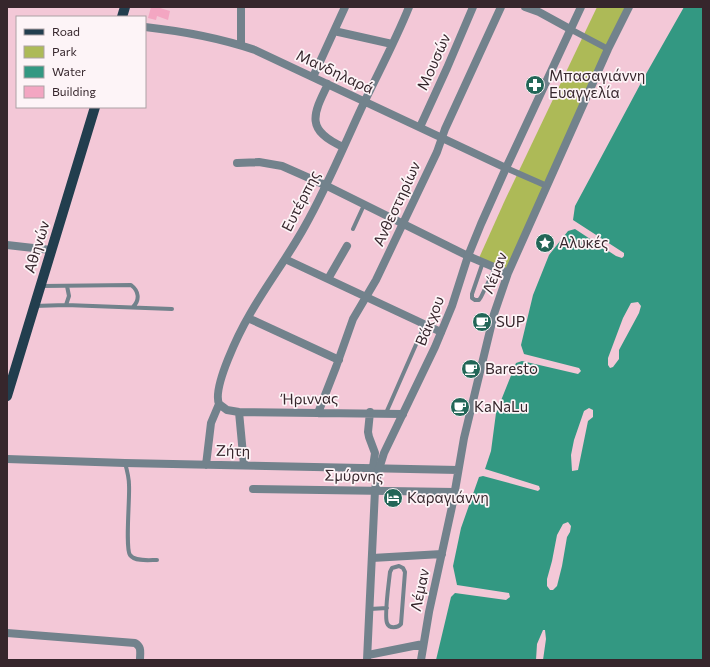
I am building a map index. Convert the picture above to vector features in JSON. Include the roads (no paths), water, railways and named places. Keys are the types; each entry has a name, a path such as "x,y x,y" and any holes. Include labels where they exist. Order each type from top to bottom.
{"main road":[{"name":"Αθηνών","path":"7,396 95,108"}],"street":[{"path":"241,7 241,45"},
{"path":"313,77 345,7"},
{"name":"Ευτέρπης","path":"219,404 217,394 222,375 248,318 305,226 409,7"},
{"name":"Μουσών","path":"420,127 472,7"},
{"name":"Ανθεστηρίων","path":"318,413 353,319 376,280 403,224 501,7"},
{"path":"525,7 539,12 570,30 608,49"},
{"name":"Βάκχου","path":"368,657 376,467 435,347 452,306 468,256 506,168 581,7"},
{"name":"Λέμαν","path":"421,660 472,399 494,314 508,273 608,49 629,7"},
{"name":"Μανδηλαρά","path":"146,27 186,33 241,45 261,52 506,168"},
{"path":"334,32 392,44"},
{"path":"328,84 317,105 315,112 316,124 325,138 343,147"},
{"path":"237,163 259,162 278,164 325,185 468,256 508,273"},
{"path":"506,168 547,186"},
{"path":"7,245 51,250"},
{"path":"328,279 347,246"},
{"path":"285,259 441,332"},
{"path":"248,318 339,360"},
{"path":"206,465 211,423 219,404"},
{"name":"Ήριννας","path":"219,404 227,410 239,412 370,412 403,414"},
{"path":"239,412 244,465"},
{"path":"370,412 368,432 375,453 376,467"},
{"name":"Ζήτη","path":"7,459 458,470"},
{"name":"Σμύρνης","path":"253,489 454,492"},
{"path":"372,558 442,554"},
{"path":"7,633 134,643 139,645 141,650 140,660"},
{"path":"368,657 423,644"}],"lane":[{"path":"353,229 364,205"},
{"path":"483,262 472,294 472,298 475,300 478,300 481,297 495,268"},
{"path":"40,286 131,285 136,289 138,295 137,302 133,307"},
{"path":"66,305 69,296 67,286"},
{"path":"34,306 66,305 172,309"},
{"path":"386,413 426,324"},
{"path":"125,463 129,483 129,553 134,558 157,560"},
{"path":"399,566 405,572 401,624 398,627 390,626 387,623 387,608 390,572 392,568 399,566"},
{"path":"370,609 387,608"}],"water":[{"path":"684,7 703,7 703,660 436,660 451,597 455,593 506,600 510,597 509,593 457,585 453,566 461,528 479,477 483,476 538,491 540,489 539,486 485,469 491,451 496,413 516,363 522,361 578,374 581,371 579,368 524,354 521,345 533,295 549,255 568,231 575,229 616,256 622,258 624,256 624,253 573,220 575,206 642,81"}],"place":[{"name":"Μπασαγιάννη Ευαγγελία","path":"535,85"},
{"name":"Αλυκές","path":"545,243"},
{"name":"SUP","path":"482,322"},
{"name":"Baresto","path":"471,369"},
{"name":"KaNaLu","path":"460,407"},
{"name":"Καραγιάννη","path":"393,498"}]}
